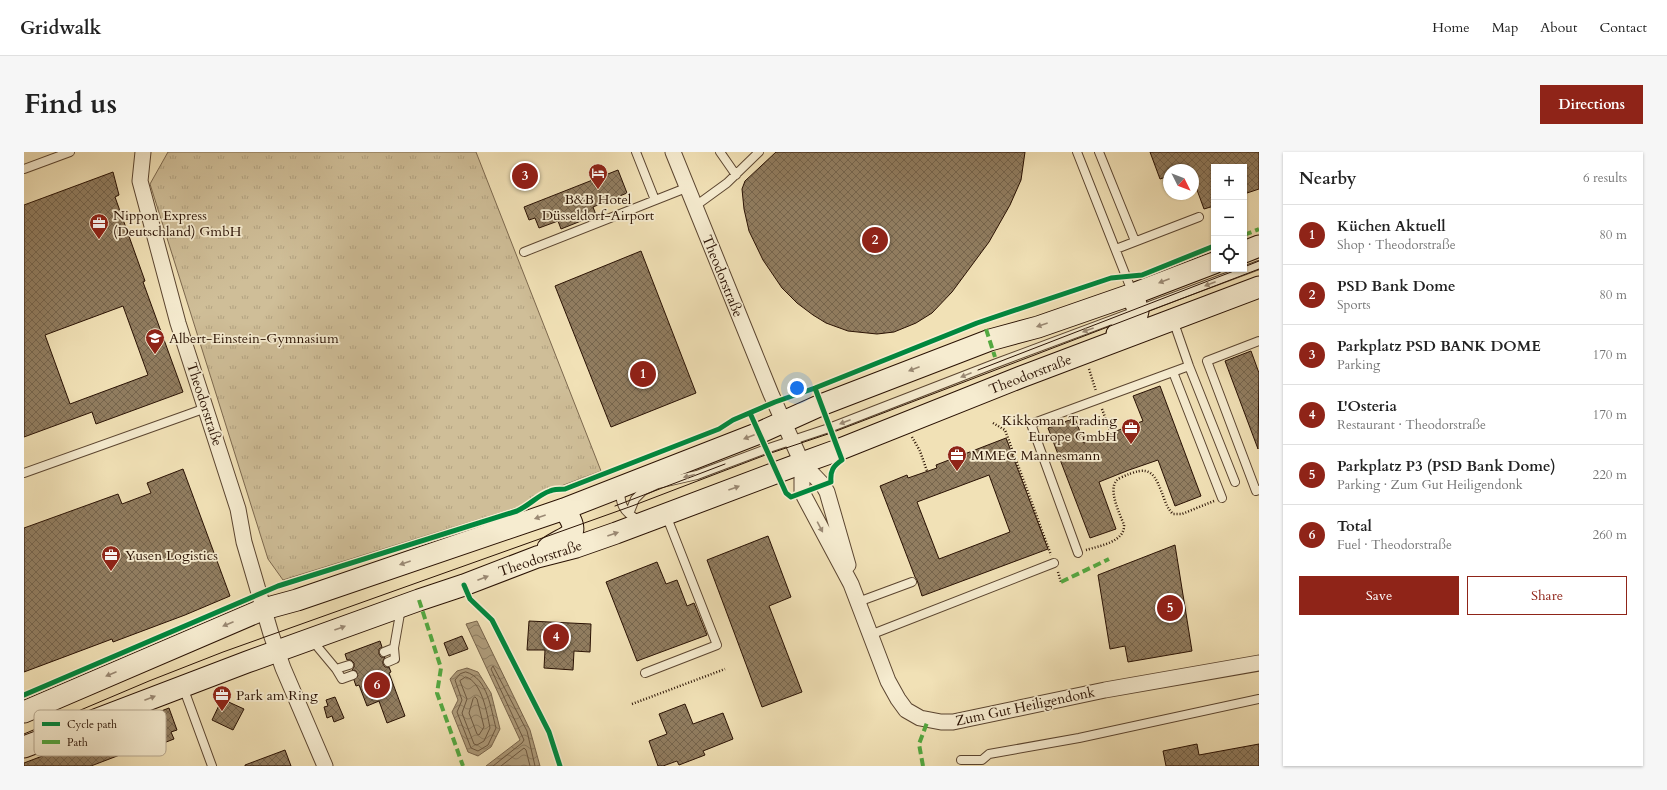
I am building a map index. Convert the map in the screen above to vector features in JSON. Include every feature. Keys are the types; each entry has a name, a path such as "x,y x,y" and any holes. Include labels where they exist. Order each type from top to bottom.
{"main road":[{"path":"1247,251 1259,246"},
{"path":"24,712 264,609 297,600 564,509 759,433 821,404 990,340 1136,302 1211,264"},
{"name":"Theodorstraße","path":"120,710 277,651 464,585 537,557 576,547 637,518 666,515 802,462 838,450 1109,343 1259,287"},
{"path":"1109,343 1122,329 1135,323 1136,302"},
{"path":"537,557 553,544 566,538 572,531 573,522 564,509"},
{"name":"Theodorstraße","path":"24,747 34,743"}],"street":[{"name":"Theodorstraße","path":"143,152 140,181 178,323 238,509 244,542 277,651"},
{"name":"Theodorstraße","path":"673,152 686,188 771,394 802,462"},
{"name":"Zum Gut Heiligendonk","path":"802,462 804,496 851,584 888,681 906,710 920,718 941,722 954,722 1113,689 1259,663"},
{"name":"Zum Gut Heiligendonk","path":"802,462 823,485 827,492 850,572 851,584"},
{"path":"277,651 325,766"}],"lane":[{"path":"24,169 70,152"},
{"path":"636,152 655,200"},
{"path":"720,152 736,175"},
{"path":"694,207 727,183 759,152"},
{"path":"1077,152 1136,302"},
{"path":"1099,152 1135,241"},
{"path":"524,252 686,188"},
{"path":"1116,249 1200,217"},
{"path":"637,518 635,499 643,490 658,484 697,474 792,441 1136,302 1259,265"},
{"path":"1173,319 1189,366 1235,482"},
{"path":"1259,341 1207,361 1256,491 1259,490"},
{"path":"1078,553 1032,424 1189,366"},
{"path":"1173,372 1222,498"},
{"path":"24,473 206,408"},
{"path":"629,483 620,493 621,504 624,509 637,518"},
{"path":"645,673 717,645 666,515"},
{"path":"870,635 1054,563"},
{"path":"858,602 912,582"},
{"path":"388,662 395,659 394,648 401,606"},
{"path":"310,639 336,669 342,679 353,675"},
{"path":"384,652 394,648"},
{"path":"336,669 349,664"},
{"path":"182,686 212,766"},
{"path":"961,760 982,760 989,754 1079,738 1259,699"}],"path":[{"path":"905,423 920,451 927,471"},
{"path":"993,423 1005,430 1061,582"},
{"path":"1078,553 1113,541 1122,534 1124,525 1113,492 1113,485 1116,480 1130,472 1141,470 1152,474 1157,480 1168,509 1177,515 1191,512 1222,498"},
{"path":"632,704 725,669"}],"green space":[{"path":"168,152 476,152 601,471 540,494 525,505 283,580 268,559 150,184"}],"water":[{"path":"477,621 530,730 540,766 486,766 520,740 466,624"},
{"path":"467,668 478,672 491,693 500,729 491,747 478,756 468,752 452,712 458,700 450,679 457,671"}],"building":[{"path":"776,152 1025,152 1021,180 1010,205 989,242 952,292 932,313 916,323 894,332 877,334 848,331 826,323 813,315 797,303 782,288 763,260 749,231 744,209 742,189 745,181"},
{"path":"1150,152 1259,152 1259,189 1247,193 1247,164 1211,164 1211,207 1204,209 1199,195 1199,164 1163,164 1163,178 1160,179"},
{"path":"618,170 627,193 593,207 596,215 561,229 558,221 539,228 535,218 529,220 524,207"},
{"path":"113,172 119,195 115,197 145,281 143,282 183,392 96,424 92,412 24,437 24,205","holes":["123,306 148,375 70,404 45,335"]},
{"path":"641,251 696,393 611,427 555,286"},
{"path":"1251,351 1259,373 1258,449 1225,361"},
{"path":"1160,386 1201,496 1175,506 1158,460 1129,470 1099,482 1116,529 1090,538 1048,428 1075,418 1084,443 1143,421 1133,396"},
{"path":"1006,438 1048,549 922,596 880,486 907,475 908,478 937,468 936,465","holes":["989,475 1010,532 939,559 917,502"]},
{"path":"183,469 230,596 185,615 113,642 112,639 24,672 24,528 118,494 122,504 151,493 147,483"},
{"path":"768,536 791,597 769,606 802,692 762,707 707,560"},
{"path":"1175,545 1192,651 1128,662 1125,646 1110,649 1098,575"},
{"path":"657,562 666,584 677,580 687,606 694,603 707,635 637,661 606,582"},
{"path":"529,621 591,624 590,652 574,651 573,670 544,668 545,650 527,650"},
{"path":"462,636 468,649 449,656 444,643"},
{"path":"380,641 382,647 379,649 379,654 381,657 385,657 383,664 385,667 389,667 391,672 389,673 405,716 387,723 379,701 367,706 359,685 356,686 354,680 358,676 356,671 352,670 354,663 351,660 347,660 345,654"},
{"path":"335,697 344,718 334,722 332,716 327,718 324,707 328,706 326,700"},
{"path":"222,699 244,709 233,730 212,720"},
{"path":"685,704 693,724 723,713 733,739 703,751 705,755 679,765 677,761 663,766 658,766 649,741 667,734 659,714"},
{"path":"169,708 177,730 171,732 174,739 166,742 166,710 164,710"},
{"path":"1197,744 1199,755 1259,744 1259,766 1166,766 1163,751"},
{"path":"285,750 291,766 245,766 245,765"},
{"path":"42,756 117,756 91,766 24,766 24,763"}],"tram line":[{"path":"1247,266 1259,261"},
{"path":"81,710 223,652 632,506 768,454 831,433 1259,269"},
{"path":"978,370 1231,272"},
{"path":"615,506 725,464"},
{"path":"24,734 34,730"}],"marked path":[{"path":"1247,234 1259,229"},
{"path":"986,329 995,357"},
{"path":"1061,582 1109,559"},
{"path":"419,600 441,668 437,693 463,766"},
{"path":"923,766 919,744 928,720"}],"cycle path":[{"path":"24,695 278,586 517,511 552,490 565,489 719,429 733,420 775,402 815,388 977,323 1111,278 1142,275 1211,247"},
{"path":"750,413 786,493 791,497 831,482 833,469 836,464 842,460 815,388"},
{"path":"464,585 470,599 492,620 549,732 560,766"}],"place":[{"name":"Parkplatz PSD BANK DOME","path":"525,176"},
{"name":"B&B Hotel Düsseldorf-Airport","path":"598,190"},
{"name":"Nippon Express (Deutschland) GmbH","path":"99,240"},
{"name":"PSD Bank Dome","path":"875,240"},
{"name":"Albert-Einstein-Gymnasium","path":"155,355"},
{"name":"Küchen Aktuell","path":"643,374"},
{"name":"Kikkoman Trading Europe GmbH","path":"1131,445"},
{"name":"MMEC Mannesmann","path":"957,472"},
{"name":"Yusen Logistics","path":"111,572"},
{"name":"Parkplatz P3 (PSD Bank Dome)","path":"1170,608"},
{"name":"L'Osteria","path":"556,637"},
{"name":"Total","path":"377,685"},
{"name":"Park am Ring","path":"222,712"}]}
